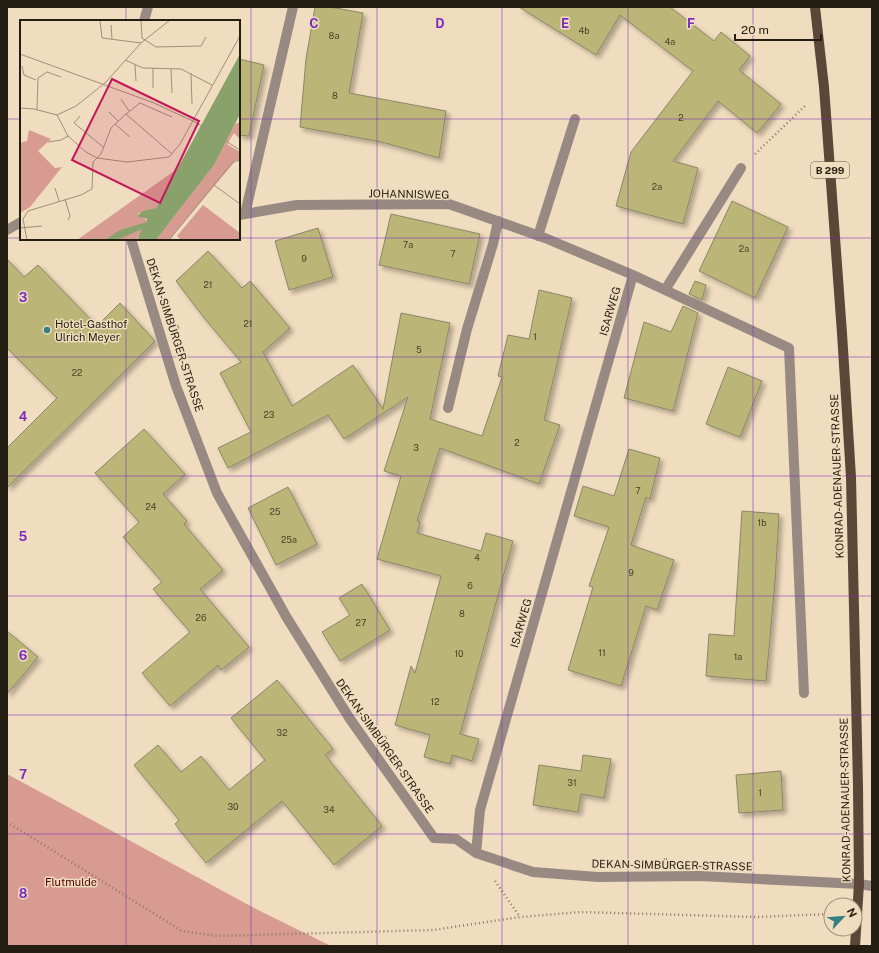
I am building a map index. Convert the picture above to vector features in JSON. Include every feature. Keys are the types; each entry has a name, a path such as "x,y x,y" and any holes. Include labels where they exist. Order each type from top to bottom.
{"main road":[{"name":"KONRAD-ADENAUER-STRASSE","path":"815,7 824,87 842,325 851,477 859,884 855,946"}],"street":[{"path":"144,20 148,7"},
{"name":"JOHANNISWEG","path":"293,7 242,214 297,205 449,204 538,236 633,275"},
{"path":"538,236 575,119"},
{"path":"665,290 741,168"},
{"path":"448,408 467,329 493,244 498,222"},
{"path":"7,230 20,223"},
{"name":"DEKAN-SIMBÜRGER-STRASSE","path":"131,240 176,386 217,493 283,611 350,719 434,838 456,839 476,853 533,872 598,877 700,876 859,884 872,886"},
{"name":"ISARWEG","path":"476,853 480,810 633,275 790,348 804,693"}],"path":[{"path":"741,168 824,87"},
{"path":"7,822 182,931 218,936 433,930 520,917 581,912 756,916 823,914"},
{"path":"476,853 520,917"}],"green space":[{"name":"Flutmulde","path":"7,774 256,909 331,946 7,946"}],"building":[{"path":"315,7 330,7 363,13 349,93 446,111 439,158 382,142 300,127 306,59"},
{"path":"519,7 670,7 714,41 721,32 750,56 739,70 781,104 757,133 718,101 673,161 698,168 683,224 616,206 631,152 693,71 620,15 596,55"},
{"path":"240,59 264,65 249,136 240,135"},
{"path":"732,201 788,227 755,298 699,271"},
{"path":"391,214 480,234 469,284 379,265"},
{"path":"318,228 333,277 289,290 275,241"},
{"path":"208,251 242,288 250,281 290,328 263,352 292,406 353,365 383,409 401,313 450,323 430,419 482,436 502,377 498,376 508,335 529,339 539,290 572,298 544,420 560,425 539,484 440,448 417,521 420,522 417,533 481,551 486,533 513,541 460,734 479,739 472,761 452,755 450,764 424,757 430,735 395,725 411,666 415,673 441,576 377,559 401,476 384,471 408,397 344,439 328,415 228,468 218,448 251,432 220,373 241,362 176,281"},
{"path":"7,259 24,277 38,265 97,326 120,303 155,341 7,488 7,448 57,398 7,348"},
{"path":"695,281 706,285 702,300 689,294"},
{"path":"683,306 698,313 673,411 624,398 644,322 671,332"},
{"path":"728,367 762,381 740,437 706,424"},
{"path":"144,429 185,474 163,494 187,521 184,524 223,570 200,589 249,647 221,670 218,665 170,706 142,673 190,632 153,589 162,582 123,537 139,522 95,473"},
{"path":"629,449 660,458 650,499 646,497 631,545 674,560 657,610 646,606 621,686 568,670 593,587 589,586 609,527 574,516 583,486 614,496"},
{"path":"288,487 317,544 276,565 248,508"},
{"path":"742,511 779,514 775,582 766,681 706,676 709,634 734,636"},
{"path":"362,584 390,630 340,661 322,632 350,615 339,598"},
{"path":"7,631 38,657 7,694"},
{"path":"277,680 333,749 325,755 382,826 334,865 282,801 206,863 175,824 179,820 134,765 158,745 181,772 201,756 229,790 265,760 231,718"},
{"path":"583,755 611,759 604,798 581,794 578,812 533,805 539,765 581,771"},
{"path":"781,771 783,810 739,813 736,775"}],"place":[{"name":"Hotel-Gasthof Ulrich Meyer","path":"47,330"}]}
